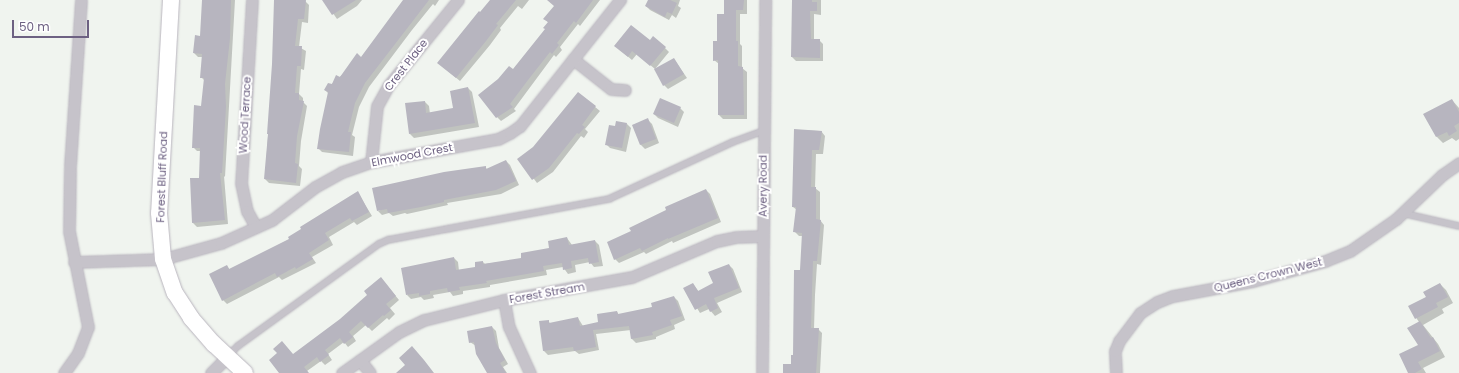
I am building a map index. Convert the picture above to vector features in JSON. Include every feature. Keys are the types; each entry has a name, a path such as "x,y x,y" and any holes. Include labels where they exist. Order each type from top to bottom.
{"street":[{"path":"64,373 78,353 88,327 69,231 70,166 81,0"},
{"name":"Forest Bluff Road","path":"171,0 159,213 163,259 169,279 183,306 201,330 245,373"},
{"name":"Wood Terrace","path":"252,0 241,183 247,211 256,227"},
{"name":"Crest Place","path":"371,162 377,106 388,86 458,0"},
{"name":"Elmwood Crest","path":"74,262 163,259 221,242 272,220 315,187 342,172 371,162 498,139 520,126 620,0"},
{"name":"Avery Road","path":"762,373 765,0"},
{"path":"573,60 611,89 626,90"},
{"name":"Queens Crown West","path":"1116,373 1115,351 1119,341 1140,313 1157,302 1173,296 1253,281 1325,261 1350,251 1365,242 1402,213 1442,175 1459,163"},
{"name":"Forest Stream","path":"342,373 398,332 424,320 504,300 632,277 717,242 736,238 763,236"},
{"path":"504,300 509,327 530,373"},
{"path":"211,373 227,357"},
{"path":"360,360 370,373"}],"lane":[{"path":"227,357 238,346 379,244 388,240 609,199 734,142 764,131"},
{"path":"1402,213 1459,226"}],"building":[{"path":"202,0 231,0 230,38 225,84 226,107 222,173 220,173 225,220 192,223 190,178 199,178 200,148 192,148 194,105 201,106 204,78 200,78 202,54 193,53 195,35 200,36"},
{"path":"274,0 306,0 304,19 298,19 295,46 302,46 301,66 297,66 295,93 299,93 299,100 304,101 297,136 295,163 298,164 296,183 264,179 272,64"},
{"path":"322,0 356,0 332,15"},
{"path":"403,0 429,0 365,83 355,103 348,132 351,132 349,152 317,149 328,92 324,90 328,83 332,84 336,75 340,77 357,53 361,57"},
{"path":"490,0 516,0 496,24 498,25 486,41 456,78 437,63 479,11 480,12"},
{"path":"547,0 593,0 576,23 574,21 557,43 559,45 552,54 550,52 510,104 513,107 496,118 478,95 498,79 509,66 513,69 545,29 543,28 548,22 543,19 554,6"},
{"path":"648,0 670,0 677,3 672,14 667,12 665,17 645,6"},
{"path":"724,0 744,0 743,10 736,10 736,41 738,41 738,66 743,67 744,115 718,115 718,60 713,61 713,41 717,41 717,14 724,14"},
{"path":"792,0 812,0 812,2 817,2 817,11 810,11 811,39 820,39 820,58 791,57"},
{"path":"631,25 650,40 653,36 666,47 650,66 632,51 628,57 614,46"},
{"path":"674,58 684,74 663,86 654,69"},
{"path":"468,87 475,123 409,134 405,103 425,101 426,113 453,108 450,91"},
{"path":"578,92 596,106 582,125 585,127 579,134 577,133 549,168 532,180 517,159 533,147"},
{"path":"660,98 681,107 674,123 653,114"},
{"path":"1452,99 1459,112 1459,123 1454,126 1457,131 1449,136 1447,132 1436,137 1423,114"},
{"path":"648,118 656,139 640,145 632,125"},
{"path":"616,121 627,123 622,148 605,145 609,125 615,126"},
{"path":"794,129 822,131 819,150 812,150 811,187 816,187 816,219 821,220 817,261 813,261 812,290 811,328 819,328 816,373 783,373 783,364 791,364 791,355 793,355 794,270 800,270 802,233 793,232 796,207 792,207"},
{"path":"506,160 516,181 496,190 388,213 387,209 377,211 372,188 444,172 486,166 486,169"},
{"path":"706,189 718,218 668,238 642,251 640,248 614,260 607,242 631,231 629,228 666,210 665,207"},
{"path":"358,191 369,212 352,221 350,218 325,233 329,240 309,253 313,259 296,269 295,267 277,277 275,273 222,301 209,274 227,265 229,269 289,239 288,237 301,229 300,227"},
{"path":"567,237 569,245 595,240 599,262 589,264 588,258 571,261 572,268 563,270 562,263 543,266 544,271 486,281 487,283 459,287 460,290 448,292 447,288 430,291 430,294 419,296 419,293 406,295 401,268 454,257 456,270 475,267 475,262 483,261 483,264 521,258 521,253 549,248 548,241"},
{"path":"729,264 739,288 714,298 718,308 710,312 706,304 695,310 683,288 693,283 698,291 713,283 708,272"},
{"path":"381,277 396,296 386,304 391,310 368,328 361,321 349,332 353,337 344,344 340,338 325,350 329,355 320,362 317,357 304,367 309,373 279,373 269,360 277,353 273,349 282,341 293,354 340,319 367,295 364,291"},
{"path":"1440,283 1448,297 1436,303 1438,307 1415,319 1408,306 1426,297 1423,292"},
{"path":"674,296 682,316 670,320 672,325 652,332 653,335 631,339 629,326 593,330 596,347 574,351 573,347 543,351 539,321 549,320 549,323 578,317 580,326 598,322 597,314 617,311 618,314 652,307 651,303"},
{"path":"1420,321 1431,338 1433,337 1440,351 1418,362 1422,369 1415,373 1408,373 1399,354 1418,345 1407,328"},
{"path":"492,326 496,343 505,360 500,363 506,373 487,373 476,354 474,342 469,343 467,331"},
{"path":"412,346 434,373 396,373 405,365 399,358"}]}
